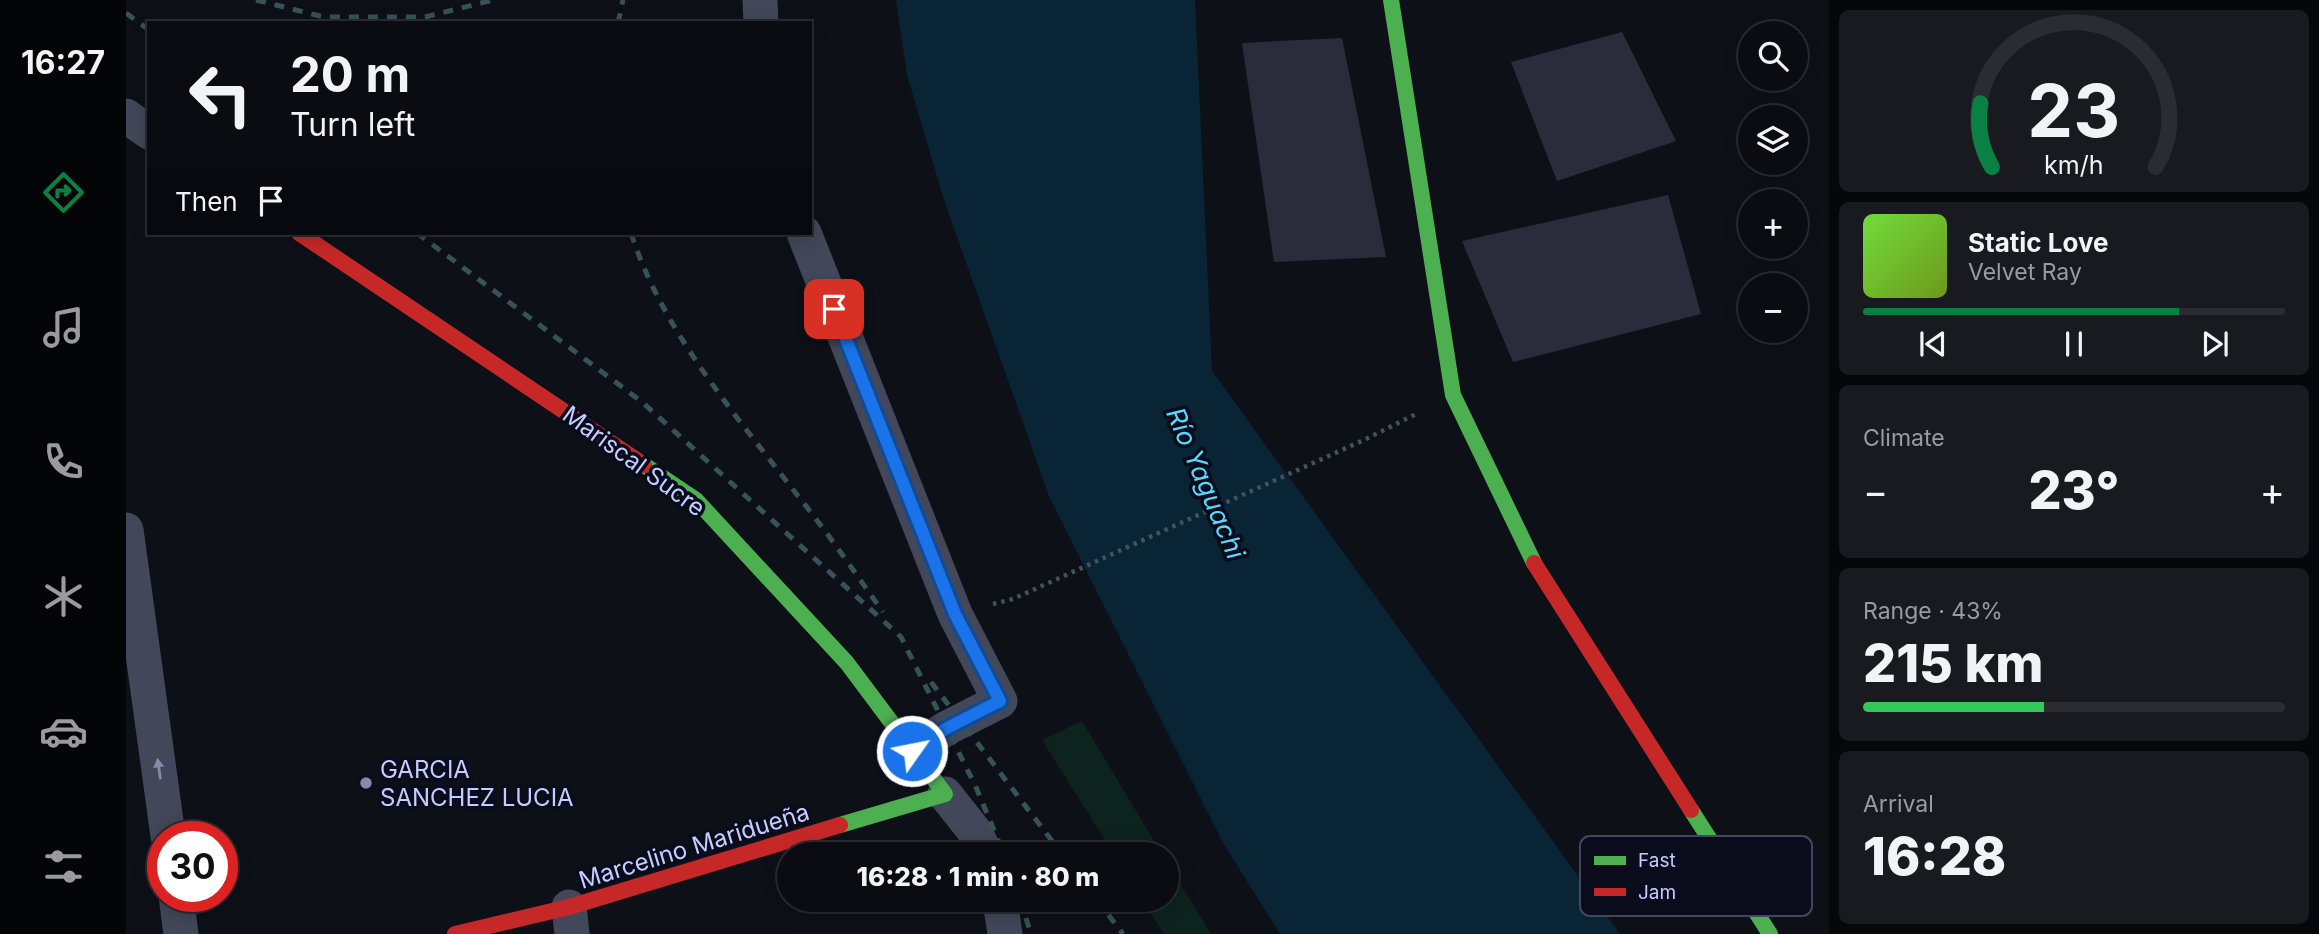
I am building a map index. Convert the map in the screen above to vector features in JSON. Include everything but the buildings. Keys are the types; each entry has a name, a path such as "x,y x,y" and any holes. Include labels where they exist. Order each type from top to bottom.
{"street":[{"path":"760,0 761,21"},
{"path":"1391,0 1453,395 1524,547 1708,836"},
{"name":"Mariscal Sucre","path":"302,235 696,500 847,663 980,842"},
{"path":"805,235 955,614 1000,701 947,728 912,751"},
{"path":"126,530 166,821"},
{"name":"Marcelino Maridueña","path":"455,934 570,920 945,794"},
{"path":"178,912 181,934"},
{"path":"1002,912 1005,934"},
{"path":"1759,916 1770,934"}],"path":[{"path":"1013,598 1366,439 1453,395"}],"green space":[{"path":"1082,721 1155,842 1106,842 1042,740"},
{"path":"1179,882 1211,934 1164,934 1150,912 1179,912"}],"water":[{"name":"Río Yaguachi","path":"896,0 1195,0 1212,371 1580,879 1580,916 1607,916 1620,934 1280,934 1223,843 1049,496 944,200 907,75"}],"railway":[{"path":"256,0 324,17 425,17 493,0"},
{"path":"618,21 623,0"},
{"path":"126,13 147,29"},
{"path":"420,235 642,402 901,637 975,785 999,842"},
{"path":"632,235 645,269 681,338 726,403 820,524 883,612"},
{"path":"931,682 1053,842"},
{"path":"1024,912 1031,934"},
{"path":"1106,912 1123,934"}],"traffic: fast":[{"path":"1391,0 1453,395 1534,563"},
{"path":"644,465 696,500 847,663 945,794 840,825"},
{"path":"1691,810 1708,836"},
{"path":"1759,916 1770,934"}],"traffic: jam":[{"path":"302,235 644,465"},
{"path":"1534,563 1691,810"},
{"path":"455,934 569,907 840,825"}],"place":[{"name":"GARCIA SANCHEZ LUCIA","path":"366,783"}],"route":[{"path":"834,309 955,614 1000,701 947,728 912,751"}]}
